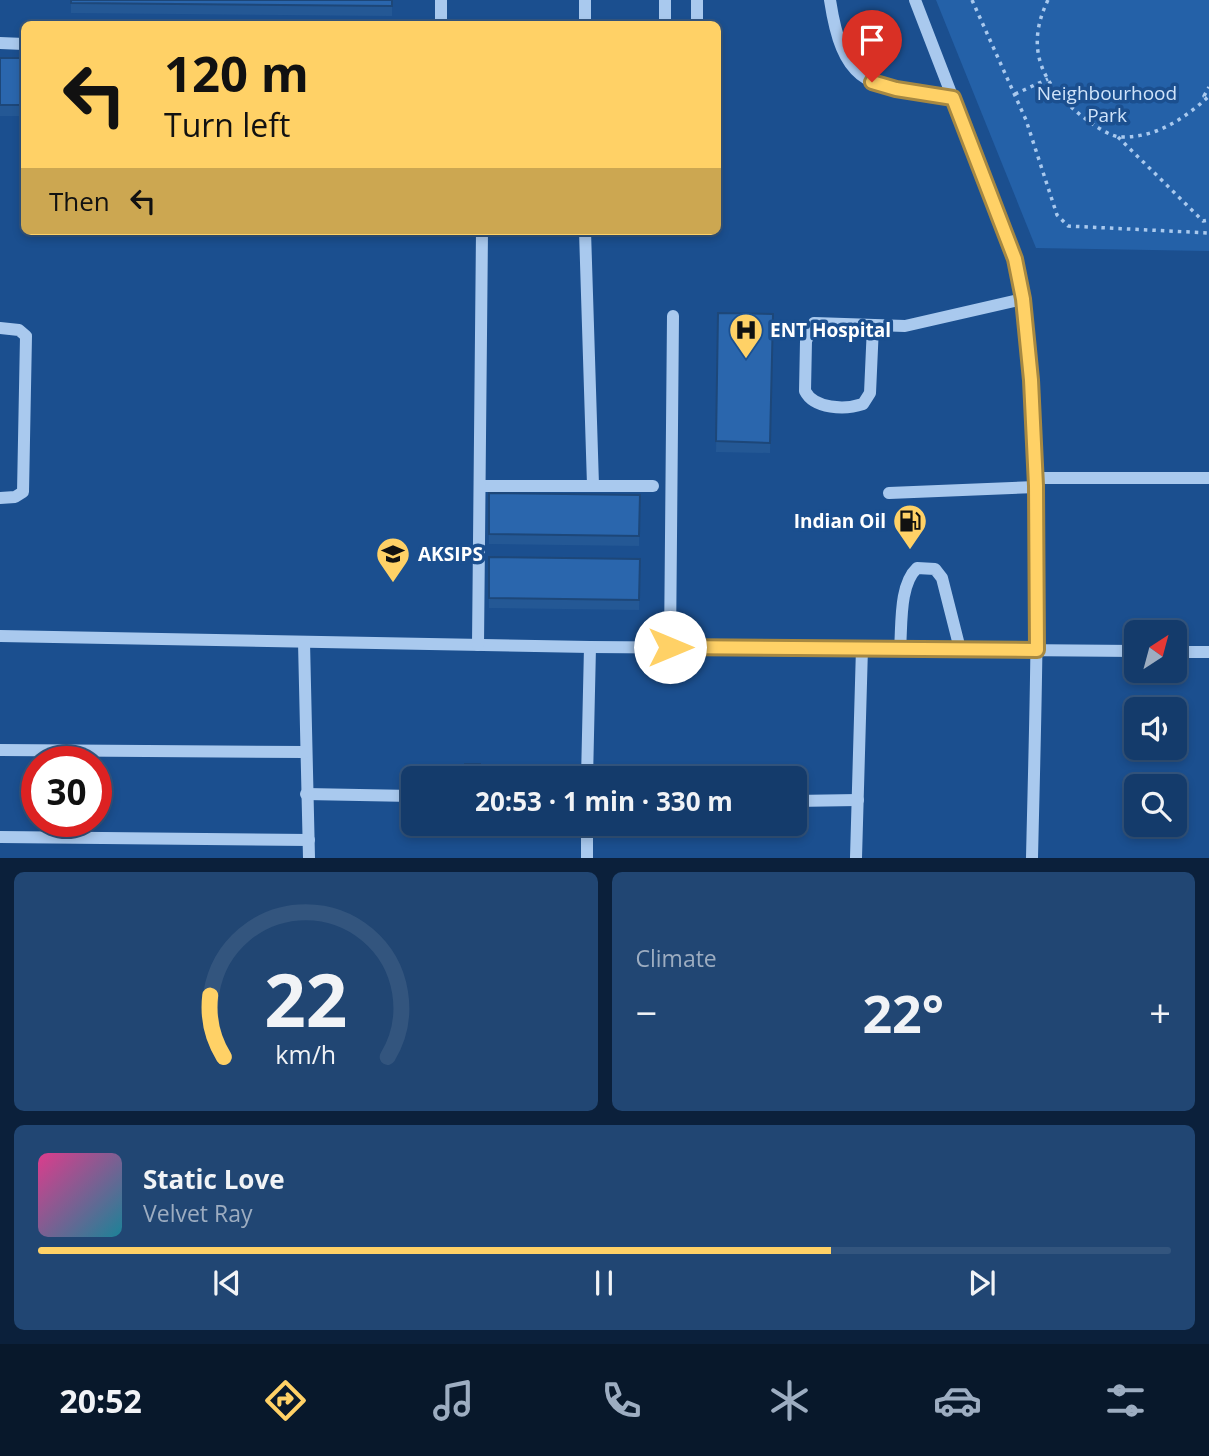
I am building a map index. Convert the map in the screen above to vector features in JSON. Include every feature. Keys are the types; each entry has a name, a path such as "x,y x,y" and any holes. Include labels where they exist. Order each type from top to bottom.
{"street":[{"path":"441,0 441,21"},
{"path":"585,0 585,21"},
{"path":"665,0 665,21"},
{"path":"697,0 697,21"},
{"path":"830,0 835,32 844,57 859,74 896,89 953,98"},
{"path":"915,0 1015,259 1023,299 1035,482 1037,650 1032,858"},
{"path":"0,43 21,44"},
{"path":"478,645 482,235"},
{"path":"585,235 593,485"},
{"path":"873,326 867,399 857,406 825,405 808,397 805,391 806,341 810,326 823,321 905,326 1023,299"},
{"path":"670,647 673,316"},
{"path":"0,328 19,330 26,337 23,492 15,497 0,499"},
{"path":"889,493 1035,482 1209,478"},
{"path":"480,486 653,486"},
{"path":"900,649 906,587 909,575 917,568 935,569 942,578 960,649"},
{"path":"0,636 590,647 1124,651"},
{"path":"304,642 309,858"},
{"path":"587,766 590,647"},
{"path":"856,858 862,648"},
{"path":"1187,652 1209,652"},
{"path":"0,750 305,752"},
{"path":"306,794 401,796"},
{"path":"807,801 858,800"},
{"path":"587,836 587,858"},
{"path":"0,837 309,840"}],"path":[{"path":"972,0 1014,94 1058,215 1068,226 1209,233"},
{"path":"1048,0 1037,22 1036,46 1054,92 1071,109 1118,137 1203,221 1209,220"},
{"path":"1014,94 1048,79"},
{"path":"1118,137 1160,130 1189,114 1208,99 1204,96 1209,87"}],"green space":[{"name":"Neighbourhood Park","path":"936,0 1209,0 1209,251 1036,248"}],"building":[{"path":"71,0 392,0 392,6 71,3"},
{"path":"0,58 21,58 21,105 0,105"},
{"path":"718,313 773,314 770,443 716,441"},
{"path":"489,493 640,495 639,536 489,534"},
{"path":"489,557 640,559 639,600 489,598"}],"place":[{"name":"ENT Hospital","path":"746,360"},
{"name":"Indian Oil","path":"910,551"},
{"name":"AKSIPS","path":"393,584"}],"route":[{"path":"670,647 1037,650 1038,559 1031,380 1023,299 1015,259 953,98 896,89 872,82"}]}
